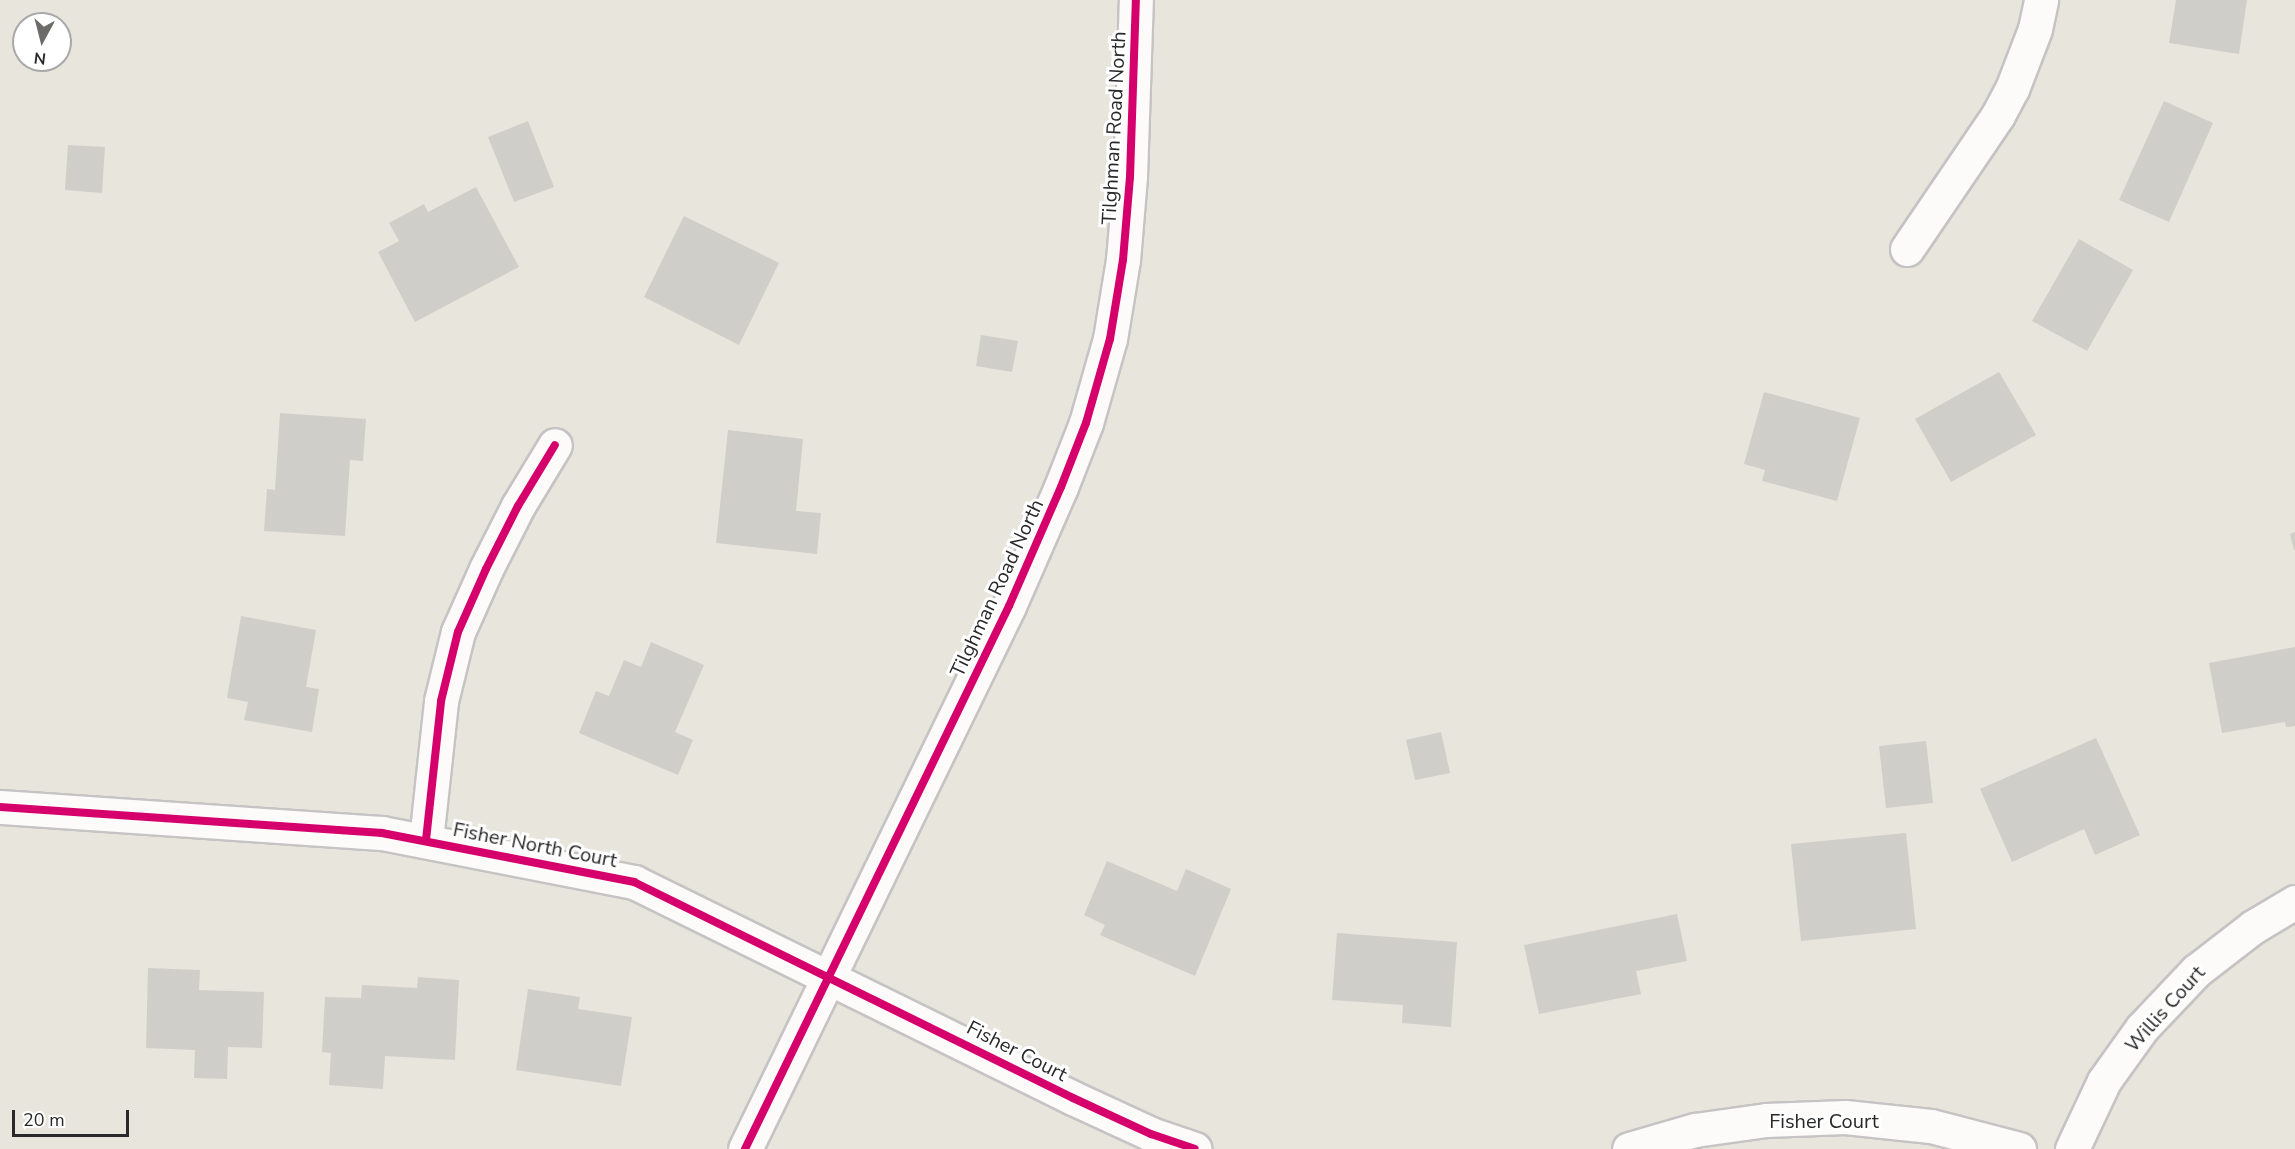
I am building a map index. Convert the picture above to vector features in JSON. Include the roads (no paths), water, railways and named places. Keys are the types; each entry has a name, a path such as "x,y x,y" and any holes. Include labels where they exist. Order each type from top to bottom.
{"street":[{"name":"Tilghman Road North","path":"745,1149 1004,617 1061,488 1086,423 1110,339 1123,260 1130,177 1136,0"},
{"path":"1907,249 2012,90 2035,29 2040,0"},
{"path":"426,840 441,701 458,633 486,569 555,445"},
{"name":"Fisher North Court","path":"0,807 382,833 634,882 828,975"},
{"name":"Willis Court","path":"2072,1149 2104,1081 2142,1028 2196,971 2253,927 2295,902"},
{"name":"Fisher Court","path":"828,975 1073,1098 1151,1134 1195,1149"},
{"name":"Fisher Court","path":"1629,1149 1695,1130 1766,1120 1845,1117 1931,1126 2019,1149"}]}
